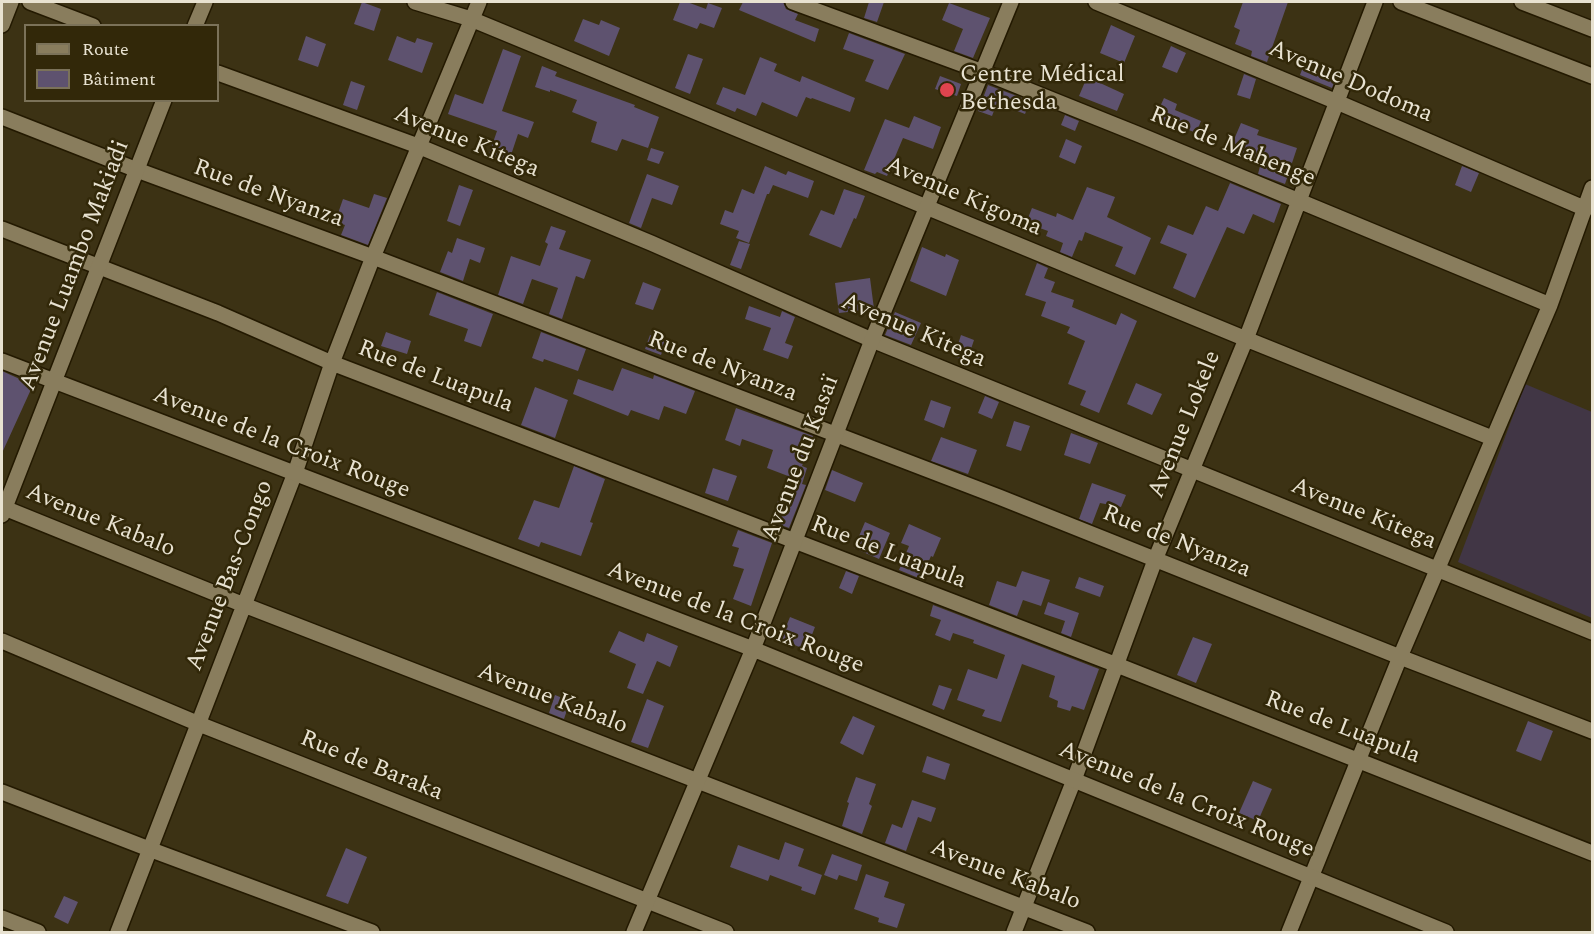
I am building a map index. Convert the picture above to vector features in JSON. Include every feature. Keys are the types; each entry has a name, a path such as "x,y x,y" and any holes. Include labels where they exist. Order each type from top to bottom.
{"street":[{"path":"2,25 11,2"},
{"path":"30,2 88,24"},
{"path":"196,24 205,2"},
{"name":"Avenue Kigoma","path":"415,2 471,20 1492,438"},
{"name":"Avenue Bas-Congo","path":"118,933 294,473 332,363 373,257 479,2"},
{"name":"Rue de Mahenge","path":"793,2 983,72 1550,305"},
{"name":"Avenue du Kasaï","path":"634,933 753,649 872,340 1011,2"},
{"name":"Avenue Dodoma","path":"1096,2 1586,209"},
{"name":"Avenue Lokele","path":"1014,933 1074,780 1155,560 1246,339 1375,2"},
{"path":"1401,2 1593,76"},
{"path":"1522,2 1593,28"},
{"name":"Avenue Kitega","path":"219,72 418,146 651,243 872,340 1593,632"},
{"name":"Avenue Luambo Makiadi","path":"2,510 55,382 163,102"},
{"name":"Rue de Nyanza","path":"2,117 999,497 1400,657 1593,731"},
{"path":"1289,933 1400,657 1550,305 1593,188"},
{"name":"Rue de Luapula","path":"2,229 218,313 332,363 1117,665 1593,852"},
{"name":"Avenue de la Croix Rouge","path":"2,361 753,649 1446,933"},
{"name":"Avenue Kabalo","path":"2,510 1087,933"},
{"name":"Rue de Baraka","path":"2,641 199,723 726,933"},
{"path":"2,792 372,933"},
{"path":"2,918 38,933"}],"shaded area":[{"path":"1525,384 1592,412 1592,618 1458,562"}],"building":[{"path":"362,2 381,9 374,31 354,24"},
{"path":"680,2 687,2 706,9 708,3 722,8 714,28 700,23 697,29 673,20"},
{"path":"743,2 783,2 786,9 798,14 795,20 819,29 815,42 739,10"},
{"path":"869,2 884,2 877,22 864,18"},
{"path":"1243,2 1288,2 1267,62 1251,56 1252,51 1235,44 1240,30 1234,27"},
{"path":"949,3 990,18 973,58 954,51 963,29 942,20"},
{"path":"583,19 599,25 601,20 620,28 609,56 574,41"},
{"path":"1111,25 1135,36 1124,63 1100,53"},
{"path":"849,33 905,54 888,90 865,81 874,60 843,49"},
{"path":"306,36 326,44 318,67 298,60"},
{"path":"397,36 415,43 417,38 433,43 422,73 388,60"},
{"path":"1171,46 1186,53 1177,73 1162,67"},
{"path":"503,49 521,56 502,111 534,122 528,138 518,134 508,164 488,157 497,131 448,114 455,94 483,104"},
{"path":"688,54 703,59 690,94 675,88"},
{"path":"760,57 777,64 774,71 800,82 802,76 855,98 850,112 806,97 797,117 762,102 756,116 737,108 735,112 716,104 723,87 745,95"},
{"path":"1306,59 1338,73 1332,88 1300,75"},
{"path":"542,66 557,72 555,76 635,105 634,107 659,117 648,148 622,139 617,151 591,142 597,122 572,112 577,100 535,87"},
{"path":"1244,74 1256,79 1250,99 1237,95"},
{"path":"940,76 961,84 957,96 935,89"},
{"path":"1087,77 1124,94 1117,111 1079,96"},
{"path":"351,81 365,86 357,110 343,105"},
{"path":"988,85 1030,101 1025,114 997,103 992,116 978,111"},
{"path":"1164,98 1177,104 1175,110 1201,121 1196,133 1170,122 1168,126 1154,120"},
{"path":"1065,115 1079,121 1075,131 1061,125"},
{"path":"914,116 941,127 933,149 903,138 887,176 864,170 885,119 909,128"},
{"path":"1241,123 1259,130 1257,135 1297,148 1285,184 1258,174 1261,162 1230,149"},
{"path":"1066,139 1082,146 1075,164 1059,157"},
{"path":"651,148 664,152 659,164 647,160"},
{"path":"765,166 786,175 788,171 814,181 808,198 773,185 767,194 749,243 736,238 739,231 720,224 725,210 733,213 742,189 754,194"},
{"path":"1462,166 1479,173 1471,192 1455,185"},
{"path":"647,174 679,186 672,205 652,198 641,228 629,223"},
{"path":"1230,183 1281,204 1274,223 1253,214 1244,234 1227,227 1195,298 1173,288 1187,254 1160,243 1168,225 1193,235 1206,206 1218,211"},
{"path":"459,185 473,190 460,226 447,221"},
{"path":"1087,187 1115,197 1107,217 1151,238 1135,275 1115,266 1123,247 1085,232 1072,257 1060,252 1063,243 1046,236 1048,231 1026,223 1032,208 1056,217 1057,213 1073,220"},
{"path":"844,189 865,196 841,248 809,235 821,210 834,215"},
{"path":"374,194 387,198 368,245 341,235 345,225 335,222 343,199 369,208"},
{"path":"551,226 566,231 559,249 591,260 584,279 576,276 562,319 549,314 558,288 532,279 523,304 498,295 511,256 540,266 548,244 545,242"},
{"path":"457,238 485,248 480,263 470,259 463,281 440,272 448,251 452,253"},
{"path":"739,241 750,244 741,269 730,265"},
{"path":"922,247 945,257 946,254 959,260 946,296 910,281"},
{"path":"1037,263 1048,268 1044,278 1055,282 1051,292 1074,300 1072,307 1116,325 1121,313 1137,321 1099,413 1080,405 1086,391 1068,384 1085,341 1067,333 1070,327 1041,316 1046,302 1025,295"},
{"path":"870,278 874,309 839,313 835,283"},
{"path":"643,282 661,289 653,310 635,304"},
{"path":"437,292 493,314 481,347 464,341 468,329 429,315"},
{"path":"749,306 780,317 782,311 795,317 785,343 793,346 788,359 763,350 771,328 745,319"},
{"path":"895,312 921,323 911,345 885,335"},
{"path":"386,332 411,341 407,354 381,346"},
{"path":"541,332 586,349 578,371 544,359 543,362 532,358"},
{"path":"650,335 666,340 661,355 645,349"},
{"path":"961,335 974,340 967,361 954,357"},
{"path":"622,368 653,379 654,375 695,391 686,414 664,406 659,420 631,410 628,416 573,394 578,379 613,391"},
{"path":"2,371 33,385 2,453"},
{"path":"1136,383 1162,394 1152,415 1127,404"},
{"path":"535,387 568,400 555,438 521,425"},
{"path":"985,396 999,402 992,419 978,413"},
{"path":"931,400 951,407 944,428 924,420"},
{"path":"736,408 813,436 802,466 807,468 802,484 806,485 789,528 770,521 788,476 767,468 773,450 742,439 740,446 725,440"},
{"path":"1014,421 1030,426 1021,451 1006,446"},
{"path":"1071,433 1098,443 1090,464 1064,455"},
{"path":"941,437 977,450 968,474 931,461"},
{"path":"574,466 605,479 581,556 541,542 539,547 518,539 534,500 559,508"},
{"path":"713,468 737,476 728,501 705,493"},
{"path":"832,470 863,483 855,502 825,490"},
{"path":"1092,483 1126,495 1121,507 1100,503 1092,524 1079,519"},
{"path":"865,522 890,533 879,559 854,548"},
{"path":"909,524 941,538 921,579 899,570 909,546 901,543"},
{"path":"738,530 772,543 751,606 733,599 744,569 733,566 739,548 732,546"},
{"path":"846,571 859,576 852,594 839,588"},
{"path":"1022,571 1050,580 1041,606 1023,600 1017,616 989,605 997,581 1016,587"},
{"path":"1079,577 1104,586 1100,597 1075,588"},
{"path":"1048,602 1079,613 1071,637 1061,633 1065,621 1044,614"},
{"path":"933,605 1099,669 1084,710 1072,706 1070,711 1057,707 1058,701 1049,697 1055,676 1022,664 1001,722 982,716 985,710 957,700 968,669 997,679 1005,655 953,633 950,641 935,635 941,620 930,616"},
{"path":"790,617 815,627 806,650 781,639"},
{"path":"619,631 644,642 647,633 678,646 670,667 657,661 643,694 627,688 636,664 609,652"},
{"path":"1193,637 1212,644 1196,683 1177,675"},
{"path":"939,685 952,689 944,710 932,705"},
{"path":"555,695 570,701 564,719 549,713"},
{"path":"647,699 664,706 648,748 631,742"},
{"path":"853,716 875,726 863,755 840,743"},
{"path":"1528,721 1553,731 1541,761 1516,751"},
{"path":"927,756 950,764 945,780 922,772"},
{"path":"856,777 876,784 869,804 872,806 862,834 842,826"},
{"path":"1253,781 1272,789 1258,821 1239,813"},
{"path":"912,800 936,808 931,822 918,817 906,851 885,843 892,824 902,828"},
{"path":"785,842 804,849 798,866 822,875 815,895 801,890 802,887 770,875 768,881 730,867 738,845 779,860"},
{"path":"346,848 367,857 348,904 326,896"},
{"path":"832,854 862,865 857,881 839,875 837,880 824,875"},
{"path":"866,874 889,882 884,897 905,904 897,928 878,922 879,918 854,909"},
{"path":"64,896 78,902 68,924 54,917"}],"place":[{"name":"Centre Médical Bethesda","path":"947,90"}]}
